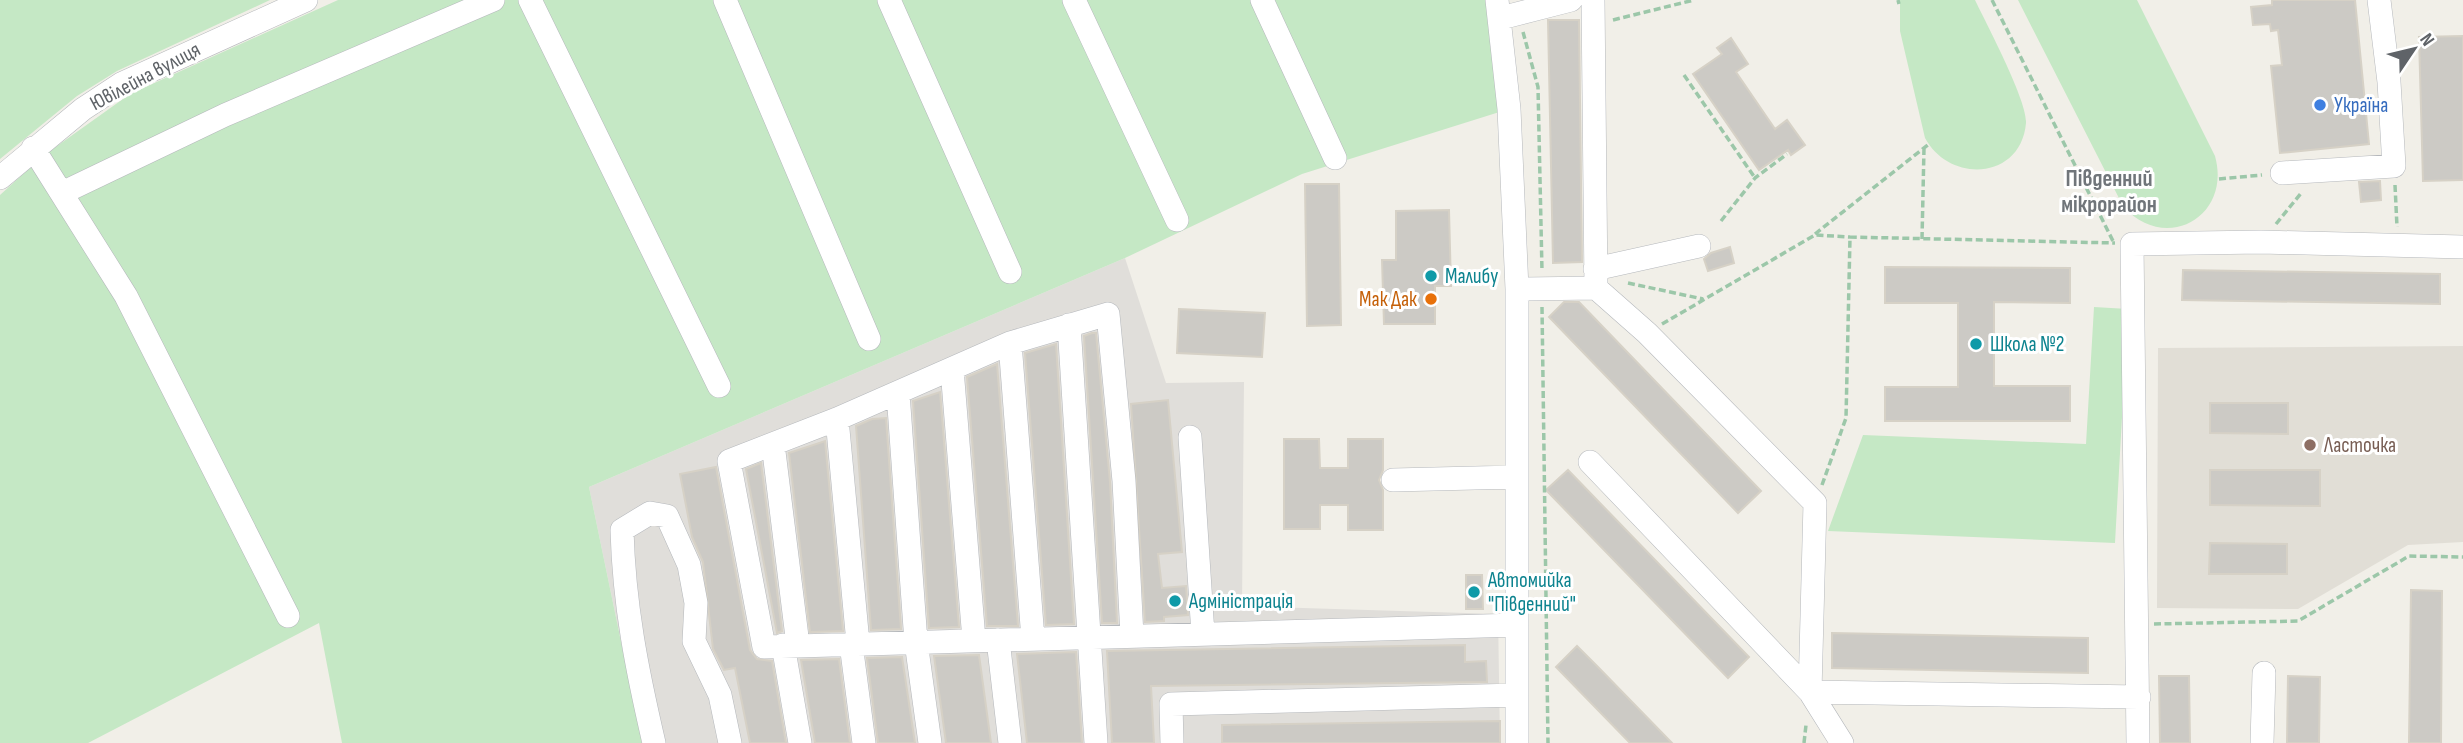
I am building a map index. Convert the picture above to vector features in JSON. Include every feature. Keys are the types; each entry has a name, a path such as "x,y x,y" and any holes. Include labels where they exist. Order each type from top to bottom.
{"street":[{"name":"Ювілейна вулиця","path":"2,172 121,84 306,0"},
{"path":"62,193 237,110 493,0"},
{"path":"530,0 719,386"},
{"path":"725,0 869,339"},
{"path":"889,0 1010,272"},
{"path":"1074,0 1177,220"},
{"path":"1262,0 1335,158"},
{"path":"1517,743 1517,289 1505,11 1571,0"},
{"path":"1593,0 1596,278 1815,503 1810,692"},
{"path":"2282,173 2394,166 2389,82 2379,0"},
{"path":"33,148 126,296 288,616"},
{"path":"2138,743 2138,624 2123,243 2261,242 2463,247"},
{"path":"1517,289 1542,289 1596,278 1699,246"},
{"path":"1132,636 1124,481 1108,314 1010,343 837,419 729,461 764,647 1517,625"},
{"path":"1069,325 1096,743"},
{"path":"1010,343 1033,639"},
{"path":"952,369 974,640"},
{"path":"898,393 916,642 930,743"},
{"path":"837,419 864,743"},
{"path":"1190,437 1203,634"},
{"path":"773,444 800,743"},
{"path":"1590,462 1810,692 1842,743"},
{"path":"1393,480 1516,477"},
{"path":"654,743 633,655 625,603 622,530 650,513 667,516 689,565 696,604 694,640 720,695 730,743"},
{"path":"998,640 1010,743"},
{"path":"2262,743 2264,673"},
{"path":"1810,692 2138,697"},
{"path":"1172,743 1171,704 1517,695"}],"path":[{"path":"1594,24 1694,0"},
{"path":"1815,235 2123,243 1992,0"},
{"path":"1505,11 1538,87 1549,743"},
{"path":"1684,75 1755,178"},
{"path":"1647,333 1815,235 1927,146 1922,239"},
{"path":"1721,221 1755,178 1787,154"},
{"path":"2394,166 2398,247"},
{"path":"2261,242 2319,170"},
{"path":"2219,179 2282,173"},
{"path":"1815,503 1846,418 1850,237"},
{"path":"1596,278 1703,300"},
{"path":"2138,624 2298,621 2409,556 2463,557"}],"shaded area":[{"path":"1125,258 1166,383 1244,382 1242,606 1498,614 1500,743 642,743 589,487"},
{"name":"Ласточка","path":"2463,346 2463,542 2408,545 2298,609 2157,608 2158,348"}],"green space":[{"path":"0,0 270,0 117,71 77,96 0,159"},
{"path":"338,0 1497,0 1509,109 1302,174 1125,258 589,487 642,743 342,743 319,623 88,743 0,743 0,195 43,156 130,94"},
{"path":"1900,0 1975,0 2014,81 2025,113 2026,123 2021,142 2012,156 1998,165 1983,169 1967,168 1951,163 1936,153 1925,138 1900,31"},
{"path":"2018,0 2137,0 2215,156 2218,178 2214,196 2204,211 2191,222 2175,227 2157,227 2140,220 2123,206"},
{"path":"2094,307 2128,309 2115,543 1828,531 1863,435 2086,444"}],"building":[{"path":"2272,0 2355,0 2369,144 2280,153 2271,66 2282,65 2278,30 2271,31 2270,24 2253,25 2251,7 2272,5"},
{"path":"1548,20 1579,20 1582,262 1553,263"},
{"path":"2463,36 2463,180 2423,181 2419,37"},
{"path":"1731,38 1748,64 1736,72 1775,129 1787,120 1805,145 1791,155 1788,150 1759,170 1693,74 1722,54 1717,48"},
{"path":"2380,181 2381,200 2361,202 2359,182"},
{"path":"1305,184 1339,184 1341,325 1307,326"},
{"path":"1449,210 1451,286 1435,286 1435,324 1384,324 1382,260 1396,260 1396,211"},
{"path":"1730,247 1734,263 1708,271 1704,259 1711,253"},
{"name":"Школа №2","path":"1885,267 2070,268 2070,303 1994,302 1994,386 2070,386 2070,421 1885,421 1885,387 1958,387 1958,303 1885,303"},
{"path":"2183,270 2440,274 2440,304 2182,300"},
{"path":"1564,302 1579,302 1761,491 1738,513 1549,317"},
{"path":"1179,309 1265,313 1262,357 1177,353"},
{"path":"1096,333 1110,482 1117,623 1102,623 1084,336"},
{"path":"1056,344 1074,624 1046,625 1025,353"},
{"path":"997,364 1018,626 987,626 967,377"},
{"path":"940,392 959,627 929,628 913,401"},
{"path":"1168,400 1182,552 1158,554 1162,588 1186,586 1188,615 1145,622 1131,404"},
{"path":"2210,403 2288,403 2288,434 2210,433"},
{"path":"886,418 901,629 871,630 856,426 872,419"},
{"path":"1284,439 1319,439 1320,468 1348,468 1348,439 1383,439 1383,470 1379,480 1383,490 1383,530 1348,530 1348,505 1320,505 1320,529 1284,529"},
{"path":"825,441 843,631 810,632 789,453"},
{"path":"761,463 782,631 777,633 746,469"},
{"path":"716,467 750,650 757,659 772,661 786,743 750,743 735,668 724,670 713,649 703,562 692,537 680,474"},
{"path":"1568,470 1749,657 1728,678 1546,490"},
{"path":"2210,470 2320,470 2320,506 2210,505"},
{"path":"2210,543 2287,544 2287,574 2209,574"},
{"name":"Автомийка \"Південний\"","path":"1466,575 1482,575 1483,609 1466,609"},
{"path":"2411,590 2442,591 2441,743 2409,743"},
{"path":"1832,633 2088,638 2088,673 1832,668"},
{"path":"1465,645 1465,662 1486,661 1487,682 1151,686 1154,743 1112,743 1107,651"},
{"path":"1577,646 1672,743 1630,743 1556,667"},
{"path":"1076,652 1082,743 1027,743 1017,654"},
{"path":"979,655 991,743 946,743 934,656"},
{"path":"902,657 915,743 878,743 867,658"},
{"path":"839,659 850,743 815,743 801,660"},
{"path":"2159,676 2189,676 2190,743 2160,743"},
{"path":"2288,676 2320,677 2319,743 2287,743"},
{"path":"1500,721 1500,743 1222,743 1222,725"}],"place":[{"name":"Україна","path":"2320,105"},
{"name":"Малибу","path":"1431,276"},
{"name":"Мак Дак","path":"1431,299"},
{"name":"Школа №2","path":"1976,344"},
{"name":"Ласточка","path":"2310,445"},
{"name":"Автомийка \"Південний\"","path":"1474,592"},
{"name":"Адміністрація","path":"1175,601"}],"district":[{"name":"Південний мікрорайон","path":"2109,191"}]}
